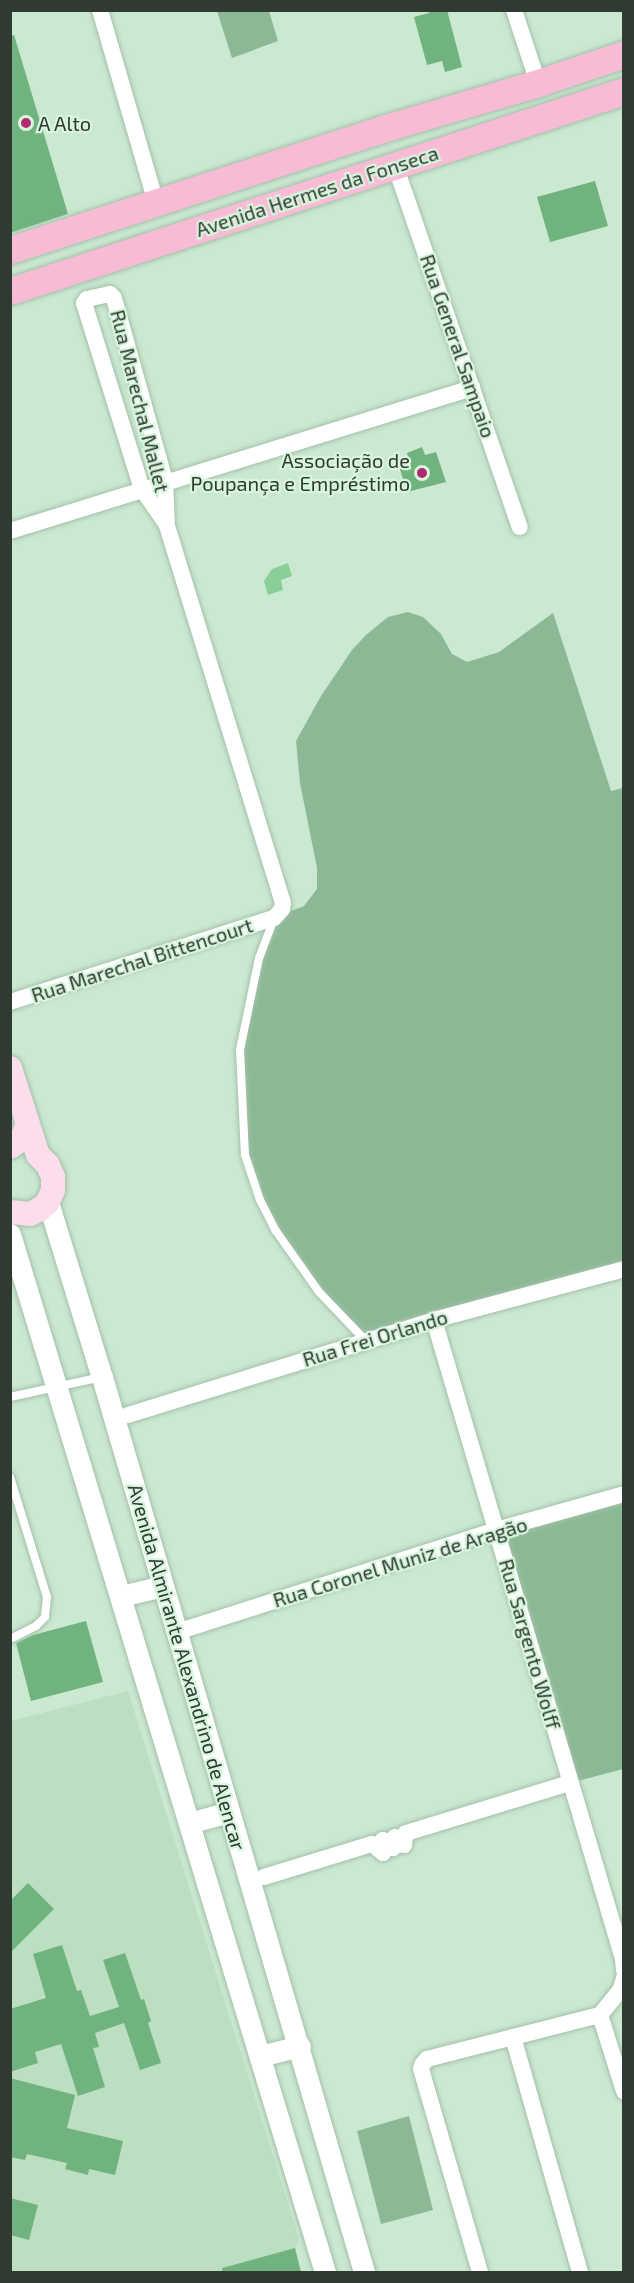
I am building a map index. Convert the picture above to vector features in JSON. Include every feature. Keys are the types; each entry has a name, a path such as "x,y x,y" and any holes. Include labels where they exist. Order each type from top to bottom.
{"main road":[{"name":"Avenida Hermes da Fonseca","path":"10,250 382,129 538,83 624,54"},
{"name":"Avenida Hermes da Fonseca","path":"10,291 624,91"},
{"name":"Avenida Almirante Alexandrino de Alencar","path":"10,1068 38,1155 48,1165 53,1177 53,1190 48,1202"},
{"path":"10,1147 22,1139 27,1125"},
{"path":"10,1154 21,1151 38,1155"},
{"path":"10,1212 30,1214 48,1202"}],"street":[{"path":"100,10 156,203"},
{"path":"514,10 538,83"},
{"name":"Rua General Sampaio","path":"395,165 520,527"},
{"name":"Rua Marechal Mallet","path":"166,525 142,489 84,303 87,299 111,294 114,298 165,481 166,525 283,903 280,914 274,918"},
{"path":"10,531 165,481 472,388"},
{"name":"Rua Marechal Bittencourt","path":"10,1002 274,918"},
{"name":"Avenida Almirante Alexandrino de Alencar","path":"48,1202 300,2046 364,2272"},
{"name":"Avenida Almirante Alexandrino de Alencar","path":"10,1233 325,2272"},
{"name":"Rua Frei Orlando","path":"128,1415 365,1340 624,1269"},
{"name":"Rua Sargento Wolff","path":"434,1320 624,1970"},
{"name":"Rua Coronel Muniz de Aragão","path":"177,1632 496,1530 624,1494"},
{"path":"121,1596 163,1586"},
{"path":"264,1877 372,1844 383,1853 383,1840 393,1848 395,1837 404,1845 406,1833 570,1782"},
{"path":"189,1822 229,1812"},
{"path":"480,2272 421,2069 428,2059 600,2015 621,1989 624,1978"},
{"path":"600,2015 624,2091"},
{"path":"513,2037 580,2272"},
{"path":"260,2056 300,2046"}],"lane":[{"path":"274,918 259,958 240,1050 246,1155 260,1200 276,1231 319,1292 365,1340"},
{"path":"10,1397 102,1377"},
{"path":"10,1477 47,1598 45,1617 36,1626 10,1639"}],"shaded area":[{"path":"217,11 269,11 278,41 232,58"},
{"path":"288,563 292,576 281,580 283,590 268,595 264,581 272,569"},
{"path":"408,612 423,617 441,634 452,654 467,662 499,652 553,613 611,791 623,788 623,1269 365,1340 319,1292 276,1231 245,1155 240,1050 274,918 304,906 317,889 317,868 300,783 296,741 321,696 352,650 388,617"},
{"path":"623,1494 623,1769 570,1783 496,1530"},
{"path":"128,1691 299,2239 295,2248 301,2272 11,2272 11,1721"},
{"path":"409,2116 433,2210 381,2224 357,2131"}],"building":[{"path":"428,10 447,10 462,67 445,72 442,61 427,65 414,17 429,13"},
{"name":"A Alto","path":"14,35 68,214 10,233 10,36"},
{"path":"595,181 608,226 550,242 537,197"},
{"name":"Associação de Poupança e Empréstimo","path":"422,447 425,455 436,452 446,482 407,492 398,463 409,460 407,453"},
{"path":"86,1621 103,1682 31,1701 16,1643 33,1635"},
{"path":"28,1883 54,1909 10,1953 10,1901"},
{"path":"62,1945 77,1991 81,1990 90,2016 119,2007 103,1960 125,1953 141,2000 144,1999 151,2021 148,2023 161,2063 140,2070 124,2023 95,2033 99,2047 93,2048 105,2087 78,2096 61,2044 35,2052 38,2063 10,2072 10,2009 46,1998 33,1954"},
{"path":"10,2078 75,2095 67,2128 123,2141 115,2175 89,2169 88,2175 65,2169 67,2163 27,2154 25,2160 10,2157"},
{"path":"10,2198 38,2205 29,2240 10,2235"},
{"path":"295,2248 301,2272 223,2272 222,2268"}],"place":[{"name":"A Alto","path":"26,123"},
{"name":"Associação de Poupança e Empréstimo","path":"422,473"}]}
